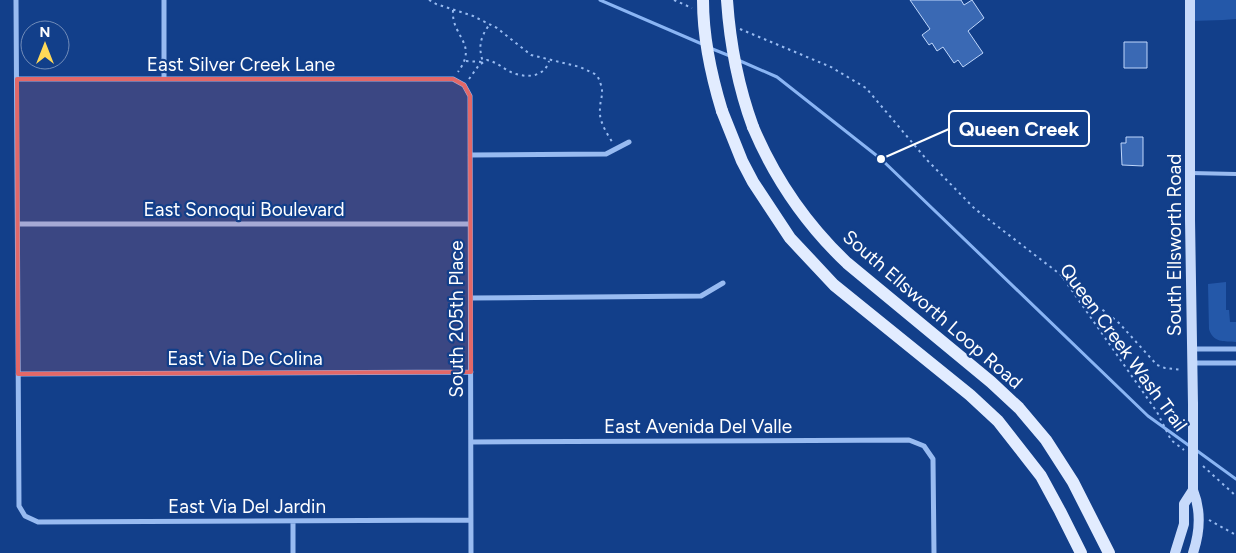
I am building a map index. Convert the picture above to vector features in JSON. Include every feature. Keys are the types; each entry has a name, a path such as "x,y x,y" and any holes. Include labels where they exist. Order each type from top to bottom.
{"main road":[{"path":"703,0 708,56 722,111 742,161 753,182 790,238 816,268 834,285 970,395 998,421 1020,447 1040,476 1081,553"},
{"name":"South Ellsworth Loop Road","path":"727,0 733,56 753,127 761,146 793,201 833,250 847,263 991,382 1019,408 1046,440 1073,482 1109,553"}],"street":[{"path":"16,0 18,374"},
{"path":"164,0 164,79"},
{"name":"South Ellsworth Road","path":"1190,0 1192,490 1198,504 1199,514 1196,544 1193,553"},
{"name":"East Silver Creek Lane","path":"17,79 453,79 465,87"},
{"name":"South 205th Place","path":"465,87 470,96 471,553"},
{"path":"470,155 606,154 629,142"},
{"name":"East Sonoqui Boulevard","path":"18,224 470,224"},
{"path":"470,298 701,296 723,283"},
{"path":"1192,349 1236,349"},
{"path":"1192,367 1236,363"},
{"name":"East Via De Colina","path":"18,374 471,372"},
{"name":"East Via Del Jardin","path":"18,374 19,506 25,516 38,522 471,520"},
{"name":"East Avenida Del Valle","path":"471,442 908,440 924,446 933,459 934,553"},
{"name":"South Ellsworth Road","path":"1175,553 1184,524 1184,504 1192,490"},
{"path":"293,521 293,553"}],"lane":[{"path":"1190,173 1236,174"}],"path":[{"path":"429,0 490,24 531,55 580,67 598,75 603,87 601,120 616,149"},
{"path":"674,0 692,8"},
{"path":"453,10 455,24 466,49 466,61 453,79"},
{"path":"483,62 479,47 484,33 490,24"},
{"name":"Queen Creek Wash Trail","path":"738,28 831,68 866,88 927,160 975,209 1060,275 1157,412 1171,440 1184,450"},
{"path":"466,61 493,61 514,74 528,76 540,73 547,68 549,60"},
{"path":"465,87 470,76 483,62"},
{"path":"1060,275 1119,323 1157,364 1165,368 1192,367"},
{"path":"1198,461 1236,496"},
{"path":"1199,514 1236,536"}],"highlighted area":[{"path":"17,79 453,79 464,85 470,96 471,372 18,374"}],"shaded area":[{"path":"1190,0 1236,0 1236,19 1190,21"},
{"path":"1226,282 1226,310 1229,310 1230,322 1236,322 1236,342 1216,339 1209,329 1208,284"}],"building":[{"path":"910,0 961,0 964,5 972,0 984,18 968,31 983,53 963,67 958,60 954,63 943,47 937,51 932,43 929,45 922,35 930,29"},
{"path":"1124,42 1147,42 1147,68 1124,68"},
{"path":"1126,137 1143,137 1143,166 1122,165 1121,143 1126,143"}],"waterway":[{"path":"600,0 702,44"},
{"path":"710,48 730,56"},
{"path":"738,60 777,77 881,159 1148,416 1191,447"},
{"path":"1196,450 1236,479"}],"place":[{"name":"Queen Creek","path":"881,159"}]}
